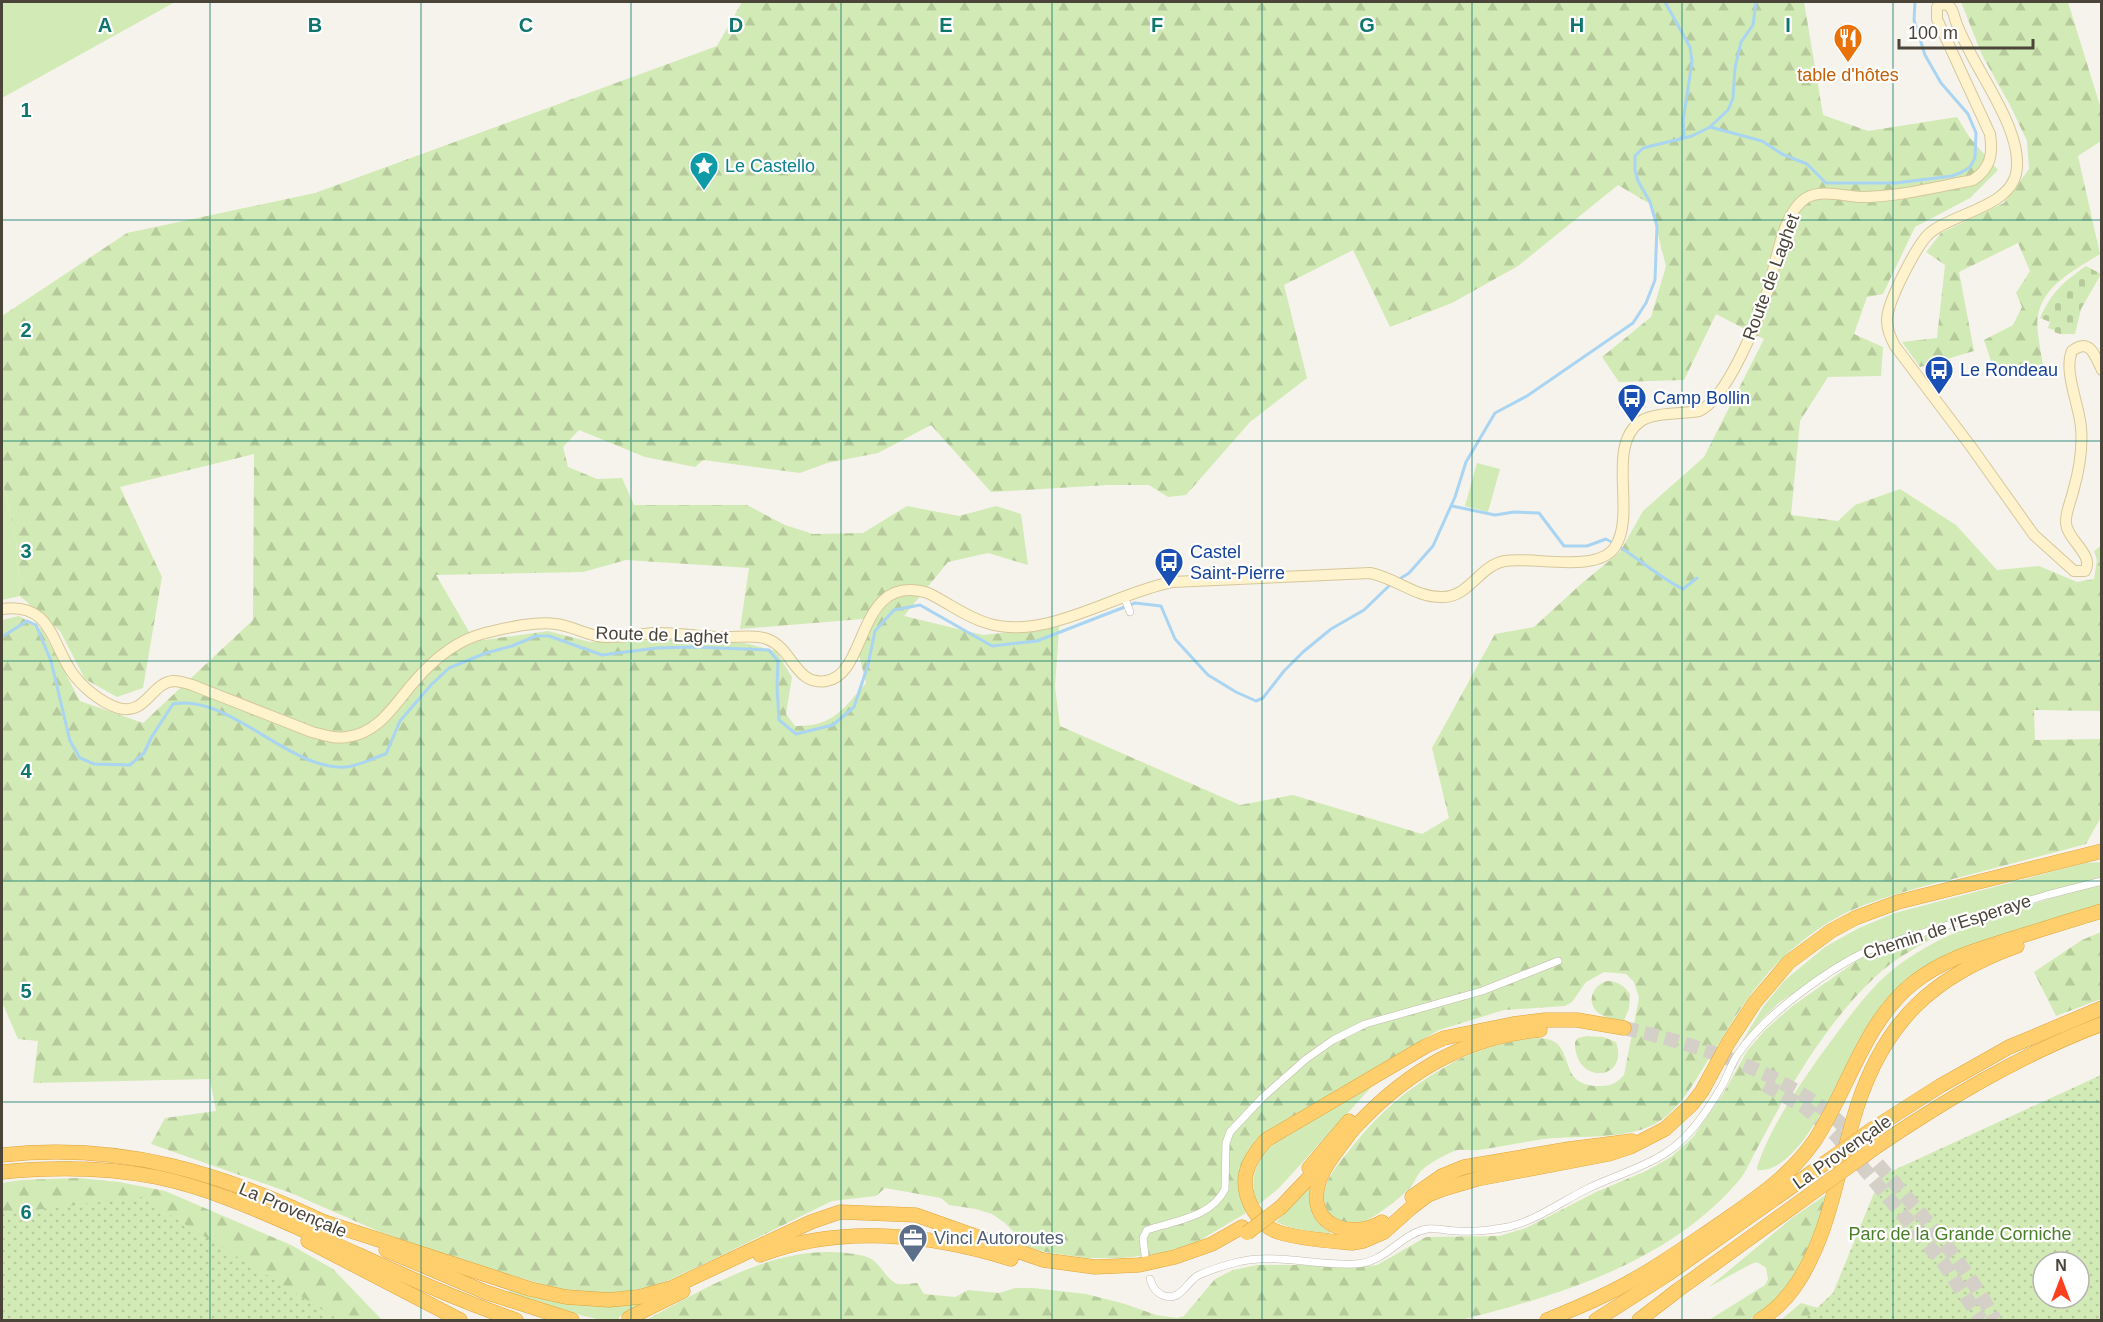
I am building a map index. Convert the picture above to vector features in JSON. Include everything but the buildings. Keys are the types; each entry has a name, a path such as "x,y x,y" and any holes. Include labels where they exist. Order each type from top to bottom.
{"highway":[{"path":"629,1318 743,1261 783,1247 846,1236 929,1239 1038,1267 1073,1273 1104,1275 1136,1273 1180,1263 1223,1247 1244,1230 1278,1205 1300,1189 1382,1099 1411,1076 1446,1056 1474,1044 1512,1034 1551,1029 1623,1032 1561,1019 1461,1033 1426,1046 1266,1140 1253,1154 1247,1168 1246,1194 1260,1219 1277,1232 1290,1235 1352,1243 1363,1241 1384,1232 1428,1195 1443,1189 1477,1179 1609,1154 1646,1140 1665,1129 1692,1104 1755,1002 1789,962 1831,930 1855,918 1898,902 2101,851"},
{"path":"1547,1320 1622,1286 1650,1270 1761,1195 1789,1172 1826,1122 1880,1020 1895,1000 1913,983 1934,969 1968,953 2102,911"},
{"path":"1760,1320 1787,1298 1810,1260 1829,1211 1859,1102 1880,1050 1903,1019 1933,991 1983,960 2037,939 2102,919"},
{"name":"La Provençale","path":"1596,1320 1668,1274 1872,1130 1940,1086 2009,1047 2102,1008"},
{"name":"La Provençale","path":"1639,1320 1873,1149 1959,1092 2039,1050 2102,1024"},
{"path":"1278,1205 1364,1105 1391,1080 1433,1052 1492,1028"},
{"path":"1352,1130 1323,1172 1316,1191 1317,1203 1321,1212 1335,1227 1358,1232 1379,1224 1426,1186 1464,1167 1569,1149 1646,1140"},
{"name":"La Provençale","path":"2,1155 102,1153 158,1161 198,1172 244,1188 485,1293 572,1320"},
{"name":"La Provençale","path":"2,1172 66,1168 125,1172 191,1186 270,1215 466,1303 516,1320"},
{"path":"324,1222 530,1289 566,1297 609,1300 639,1297 671,1288 811,1221 840,1212 916,1215 1043,1260 1095,1267 1132,1266 1175,1257 1244,1230"},
{"path":"270,1215 318,1247 460,1320"}],"main road":[{"name":"Route de Laghet","path":"2,609 26,610 41,618 51,630 64,659 77,680 118,708 128,709 142,705 160,686 174,681 192,685 312,732 332,737 347,737 361,734 376,725 388,715 413,682 432,662 470,638 486,633 547,623 563,625 602,637 654,633 768,639 780,646 809,680 824,682 837,678 847,669 876,608 886,598 902,592 928,593 978,621 1020,629 1040,626 1125,599 1162,584 1187,581 1370,573 1432,596 1451,597 1458,594 1491,566 1499,563 1590,561 1605,556 1616,543 1622,526 1623,456 1629,436 1642,420 1700,411 1707,408 1716,398 1750,334 1767,292 1783,236 1794,209 1806,198 1815,195 1860,197 1901,194 1973,180 1988,167 1992,156 1990,134 1937,19 1937,8 1940,3 1949,6 1953,11 1959,31 2008,123 2015,152 2016,172 2014,179 2001,195 1933,230 1919,244 1890,304 1887,328 1895,346 1972,448 2034,536 2074,571 2080,572 2085,571 2087,567 2086,558 2066,525 2082,444 2070,363 2072,351 2081,346 2088,347 2092,350 2102,370"}],"street":[{"path":"1125,599 1130,612"},
{"name":"Chemin de l'Esperaye","path":"1150,1278 1155,1290 1165,1297 1172,1296 1179,1294 1199,1275 1246,1260 1367,1263 1391,1251 1413,1234 1428,1229 1484,1231 1510,1226 1543,1214 1588,1188 1666,1153 1686,1136 1696,1123 1722,1085 1746,1041 1803,991 1865,951 2047,895 2102,881"},
{"path":"1145,1255 1143,1238 1147,1230 1175,1223 1194,1215 1222,1196 1225,1190 1226,1143 1230,1132 1262,1098 1306,1059 1334,1040 1365,1024 1482,991 1558,961"}],"green space":[{"path":"2,2 175,2 2,98"},
{"path":"742,2 1804,2 1823,115 1868,131 1957,117 1970,138 1998,170 1970,198 1915,227 1883,294 1867,297 1854,334 1883,347 1881,376 1828,377 1800,421 1791,515 1838,521 1855,505 1900,489 1956,525 1997,570 2039,566 2077,582 2094,579 2097,560 2094,551 2101,546 2101,711 2034,710 2035,740 2101,739 2101,817 2086,844 1894,895 1852,910 1828,923 1804,939 1772,968 1740,1009 1680,1103 1660,1121 1648,1127 1634,1132 1604,1136 1544,1139 1479,1150 1454,1151 1423,1169 1409,1189 1387,1208 1367,1220 1356,1223 1336,1218 1329,1212 1325,1203 1324,1191 1329,1178 1343,1158 1383,1112 1408,1091 1461,1058 1502,1044 1544,1039 1553,1041 1559,1046 1573,1075 1579,1081 1588,1085 1601,1086 1611,1085 1619,1080 1624,1075 1639,998 1634,982 1626,974 1604,972 1586,982 1572,1002 1565,1006 1504,1010 1439,1030 1280,1124 1255,1141 1242,1166 1238,1187 1246,1213 1197,1242 1163,1253 1123,1258 1086,1258 1028,1247 1005,1223 992,1214 949,1205 941,1198 885,1188 876,1196 832,1201 658,1285 620,1293 569,1291 451,1257 380,1232 291,1193 151,1144 165,1118 216,1111 210,1079 33,1083 38,1041 18,1039 2,1002 2,620 19,616 42,629 80,701 143,723 253,620 254,454 120,487 162,577 143,688 117,697 85,679 60,631 20,596 16,539 2,480 2,316 127,233 315,193 717,46","holes":["1618,185 1650,204 1666,266 1651,317 1602,357 1619,382 1684,380 1716,314 1764,339 1704,457 1643,511 1620,552 1534,627 1495,634 1432,748 1449,818 1422,834 1293,795 1240,805 1060,726 1055,687 1059,627 983,635 904,616 948,562 988,553 1028,565 1021,514 996,506 959,516 907,506 863,533 813,534 785,525 747,505 634,505 622,478 597,479 568,467 563,447 579,430 645,457 695,467 703,460 800,473 827,463 878,453 931,425 991,492 1108,485 1149,485 1168,497 1186,495 1250,422 1307,378 1284,285 1353,250 1390,327 1452,303 1518,266","626,560 749,568 740,629 875,618 859,655 866,683 836,715 828,720 808,726 795,726 786,714 792,677 776,651 745,643 657,639 590,642 548,631 484,640 471,635 436,575 583,572"]},
{"path":"1961,2 2068,2 2101,109 2101,141 2078,156 2100,254 2062,279 2046,295 2041,305 2038,328 2044,373 1994,370 1984,340 2013,325 2022,307 2016,293 2030,271 2018,243 1959,272 1974,351 1920,367 1902,342 1937,338 1945,265 1926,252 1941,233 2004,203 2029,169 2027,141 1982,55"},
{"path":"2086,266 2101,274 2081,309 2075,334 2054,332 2048,328 2050,322 2040,318 2058,289"},
{"path":"1477,463 1500,469 1488,512 1465,506"},
{"path":"2,480 16,539 20,596 2,600"},
{"path":"2101,862 2101,877 1866,946 1780,1002 1741,1043 1763,1007 1784,981 1825,947 1859,928 1895,913 2085,863"},
{"path":"2092,886 2101,886 2101,905 1923,968 1913,976 1880,1011 1859,1041 1818,1119 1804,1140 1789,1156 1773,1167 1757,1170 1762,1152 1776,1124 1811,1069 1862,1001 1899,965 1923,949 1978,923"},
{"path":"1950,929 1891,963 1847,1007 1822,1038 1800,1072 1741,1178 1713,1207 1682,1232 1649,1253 1613,1271 1538,1299 1461,1320 646,1320 722,1280 749,1269 803,1254 831,1252 867,1257 877,1263 895,1283 917,1283 924,1294 955,1297 968,1290 999,1293 1015,1288 1033,1288 1086,1294 1156,1315 1177,1318 1184,1316 1215,1279 1233,1270 1257,1265 1350,1268 1377,1265 1426,1237 1499,1236 1526,1228 1671,1157 1693,1137 1724,1092 1747,1051 1765,1030 1791,1007 1858,960 1876,951"},
{"path":"2101,932 2101,999 2056,1016 2034,972 2082,940"},
{"path":"1607,981 1620,984 1630,994 1629,1008 1624,1021 1612,1019 1595,1010 1592,995 1597,986"},
{"path":"1603,1037 1616,1042 1618,1055 1615,1065 1609,1071 1591,1072 1583,1066 1577,1056 1575,1042 1578,1038"},
{"name":"Parc de la Grande Corniche","path":"2101,1075 2101,1320 1804,1320 1833,1293 1881,1176"},
{"path":"1377,1081 1278,1189 1257,1206 1253,1185 1254,1176 1260,1160 1272,1145 1280,1138"},
{"path":"78,1178 119,1182 165,1191 291,1245 333,1269 382,1320 2,1320 2,1183"},
{"path":"1310,1187 1309,1201 1313,1213 1319,1223 1330,1232 1329,1235 1276,1222"},
{"path":"1830,1192 1817,1235 1794,1276 1777,1299 1749,1320 1709,1320 1765,1285 1768,1279 1766,1268 1757,1262 1751,1264 1709,1287 1792,1218"},
{"path":"141,1197 339,1320 2,1320 2,1214"},
{"path":"508,1287 654,1298 635,1311 619,1317 619,1320 601,1320 509,1293"},
{"path":"1801,1303 1846,1316 1851,1320 1781,1320"}],"waterway":[{"path":"1665,2 1690,47 1692,62 1683,121 1684,135 1679,140"},
{"path":"1710,127 1728,110 1733,98 1735,68 1741,42 1753,25 1756,2"},
{"path":"1398,580 1409,573 1433,546 1455,497 1466,462 1495,413 1527,396 1633,323 1646,303 1655,280 1657,226 1650,202 1638,181 1635,170 1635,156 1643,148 1692,136 1710,127 1762,141 1782,154 1807,164 1826,183 1896,183 1952,176 1970,167 1975,158 1976,133 1968,114 1941,83 1925,55 1914,20 1915,2"},
{"path":"1452,506 1495,515 1514,512 1539,513 1564,546 1587,546 1606,539 1683,589 1697,578"},
{"path":"2,637 27,621 36,625 51,661 70,741 80,758 94,764 130,765 144,753 173,704 194,704 216,710 237,720 303,757 324,765 346,767 386,754 400,721 449,668 536,636 549,636 602,655 657,648 769,650 778,661 779,720 796,734 833,725 854,707 868,665 875,631 894,610 920,605 992,646 1037,641 1135,603 1161,606 1175,639 1208,675 1256,701 1263,698 1284,671 1303,652 1331,629 1364,610 1392,583"}],"tunnel":[{"path":"1624,1028 1673,1040 1745,1065 1790,1087 1822,1107 1841,1123 1929,1224 1958,1261 1995,1320"},
{"path":"1765,1085 1806,1108 1834,1133 1944,1264 1981,1320"}],"place":[{"name":"table d'hôtes","path":"1848,64"},
{"name":"Le Castello","path":"704,192"},
{"name":"Le Rondeau","path":"1939,396"},
{"name":"Camp Bollin","path":"1632,424"},
{"name":"Castel Saint-Pierre","path":"1169,588"},
{"name":"Vinci Autoroutes","path":"913,1264"}]}
